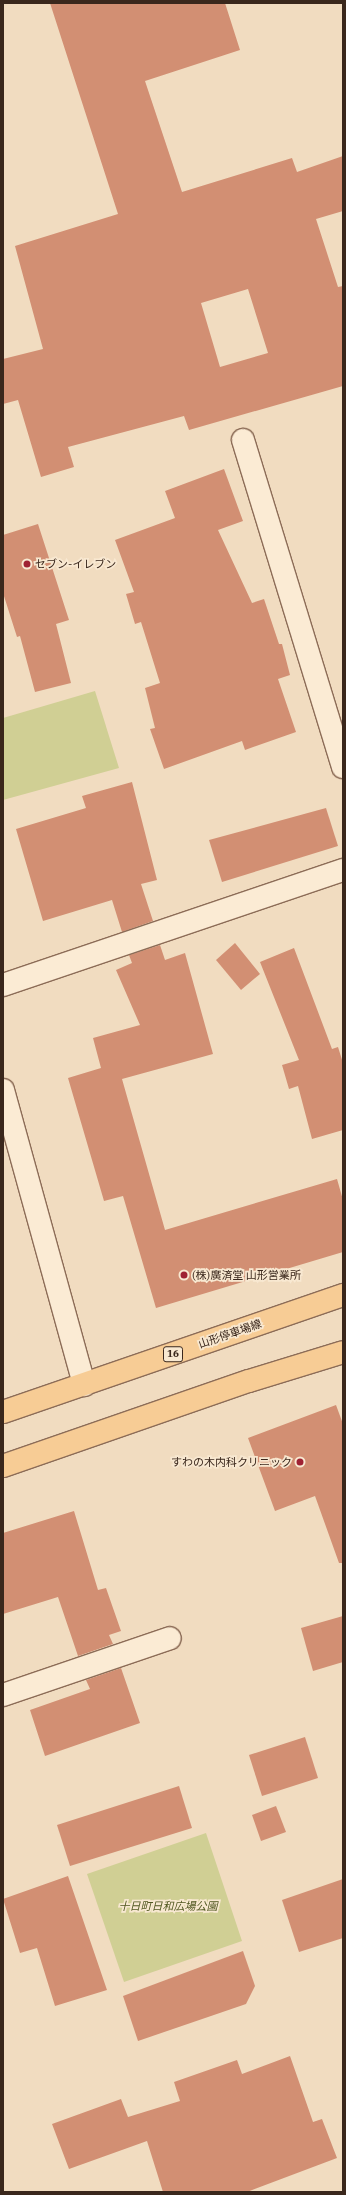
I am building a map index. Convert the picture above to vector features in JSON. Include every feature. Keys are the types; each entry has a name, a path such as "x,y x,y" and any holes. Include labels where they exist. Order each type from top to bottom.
{"main road":[{"name":"山形停車場線","path":"3,1412 343,1295"},
{"path":"3,1466 249,1381 343,1352"}],"street":[{"path":"243,440 343,767"},
{"path":"3,985 343,870"},
{"path":"3,1090 84,1385"},
{"path":"3,1695 170,1638"}],"green space":[{"path":"95,691 119,768 3,800 3,718"},
{"name":"十日町日和広場公園","path":"206,1833 242,1941 124,1982 87,1874"}],"building":[{"path":"50,3 225,3 240,50 145,81 182,192 292,158 297,172 343,156 343,211 316,219 338,287 343,286 343,386 189,430 184,416 68,447 74,467 41,477 18,400 3,404 3,359 43,349 15,246 118,214","holes":["248,289 268,353 220,367 201,303"]},
{"path":"224,469 243,521 218,530 252,603 264,599 279,644 282,644 290,675 278,679 296,732 245,750 242,741 164,769 150,729 155,728 145,688 160,683 141,622 135,624 126,594 134,592 115,540 175,518 165,491"},
{"name":"セブン-イレブン","path":"38,524 69,620 56,624 71,683 35,692 20,636 17,637 3,593 3,535"},
{"path":"132,782 157,880 141,884 153,921 122,932 112,900 43,921 16,829 86,808 82,796"},
{"path":"326,808 338,846 222,882 209,840"},
{"path":"235,943 260,974 241,990 216,960"},
{"path":"160,945 165,960 185,953 213,1054 122,1079 165,1230 337,1179 343,1200 343,1252 156,1308 123,1196 104,1201 68,1078 101,1068 93,1038 140,1025 116,970 132,963 129,955"},
{"path":"294,948 332,1049 338,1047 343,1063 343,1130 312,1139 298,1086 289,1089 282,1065 299,1060 260,962"},
{"name":"すわの木内科クリニック","path":"336,1405 343,1424 343,1563 339,1563 315,1496 275,1511 248,1438"},
{"path":"74,1511 98,1590 106,1588 121,1631 109,1635 113,1644 78,1656 58,1597 3,1614 3,1533"},
{"path":"343,1616 343,1662 313,1671 301,1628"},
{"path":"121,1668 140,1723 45,1756 30,1710 90,1689 86,1680"},
{"path":"305,1737 318,1778 262,1796 249,1755"},
{"path":"179,1786 192,1828 70,1866 57,1825"},
{"path":"276,1806 286,1832 261,1841 252,1815"},
{"path":"68,1876 107,1990 55,2006 37,1948 20,1953 3,1899"},
{"path":"343,1879 343,1938 299,1952 282,1900"},
{"path":"243,1951 255,1986 246,2004 138,2041 123,1996"},
{"path":"290,2056 313,2122 322,2119 337,2158 247,2192 163,2192 147,2141 69,2169 52,2124 121,2099 128,2117 180,2101 174,2082 237,2060 242,2074"}],"place":[{"name":"セブン-イレブン","path":"27,564"},
{"name":"(株)廣済堂 山形営業所","path":"184,1275"},
{"name":"すわの木内科クリニック","path":"300,1462"}]}
